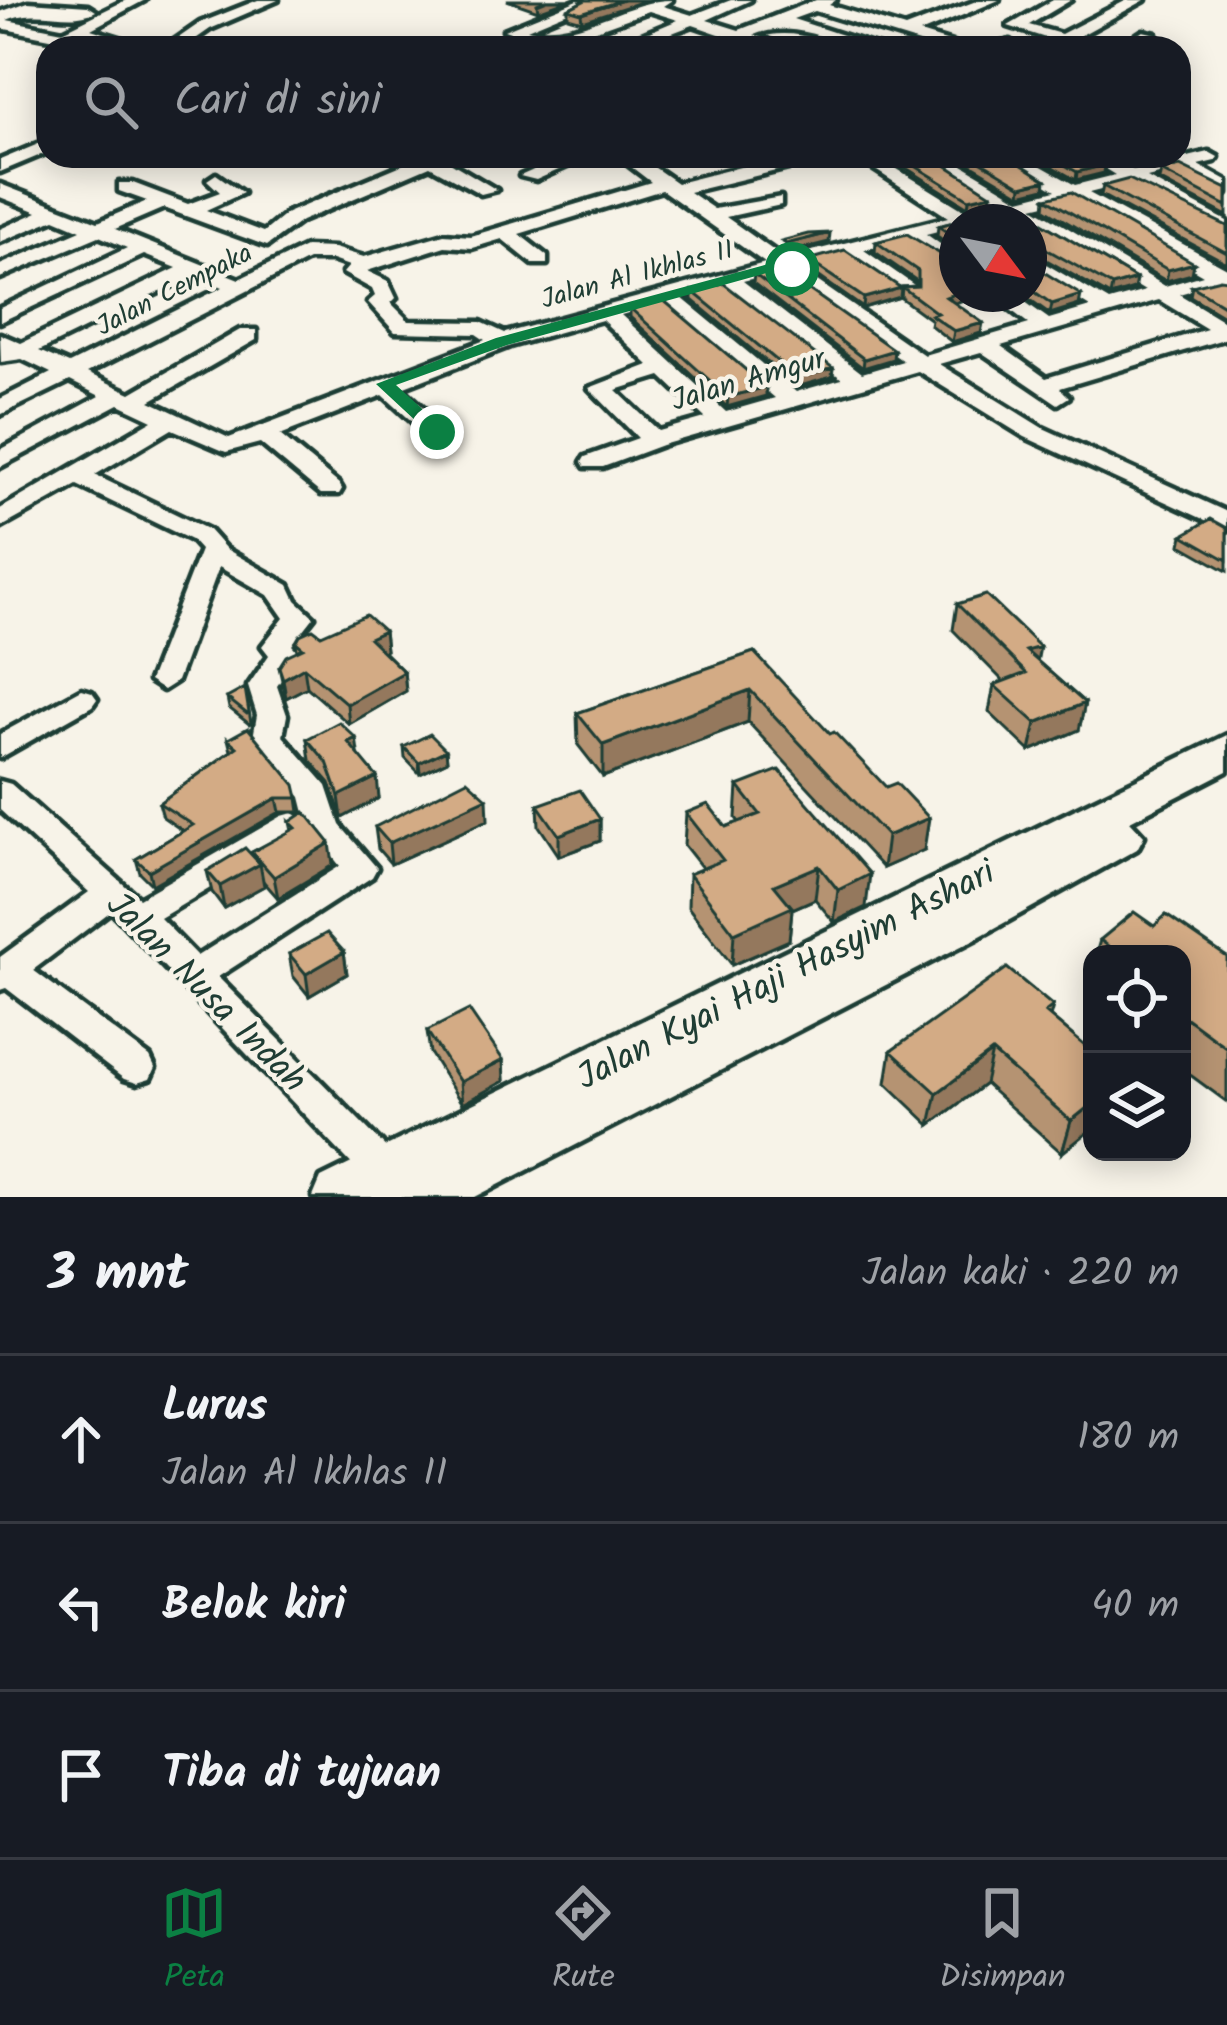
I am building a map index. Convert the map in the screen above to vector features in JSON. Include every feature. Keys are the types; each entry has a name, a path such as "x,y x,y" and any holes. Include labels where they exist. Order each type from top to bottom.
{"main road":[{"name":"Jalan Kyai Haji Hasyim Ashari","path":"389,1191 1227,751"},
{"name":"Jalan Kyai Haji Hasyim Ashari","path":"389,1191 956,925 1227,777"}],"street":[{"path":"0,20 65,36 138,0"},
{"path":"190,36 271,0"},
{"path":"648,36 744,0"},
{"path":"907,33 969,13 992,0"},
{"path":"1051,36 1016,26 1064,0"},
{"path":"1068,36 1134,0"},
{"path":"565,36 657,3 742,36"},
{"path":"739,35 822,3 914,36"},
{"path":"532,36 512,30 580,4"},
{"path":"0,20 28,6 75,14 88,11"},
{"path":"778,20 833,36"},
{"path":"0,44 36,29"},
{"path":"79,31 98,36"},
{"path":"1,166 36,150"},
{"path":"1191,161 1227,188"},
{"path":"126,187 267,240 294,217 410,168"},
{"path":"451,168 488,190"},
{"path":"529,176 550,168"},
{"path":"642,168 921,363 1033,432 1227,522"},
{"path":"502,341 481,328 403,327 378,302 386,298 381,285 353,273 363,264 444,240 466,243 667,186 759,168"},
{"path":"882,168 941,204"},
{"path":"954,168 1013,204"},
{"path":"1033,168 1225,277"},
{"path":"1115,168 1227,229"},
{"name":"Jalan Al Ikhlas II","path":"1024,204 1151,168"},
{"path":"187,211 234,193 216,180"},
{"path":"5,196 239,286"},
{"path":"0,272 164,201"},
{"path":"711,215 774,201"},
{"path":"0,236 55,212"},
{"path":"1047,224 1226,331"},
{"name":"Jalan Al Ikhlas II","path":"169,421 230,445 502,341 939,226"},
{"path":"505,232 540,260"},
{"path":"910,232 939,252"},
{"path":"0,316 143,248"},
{"path":"849,248 907,289"},
{"name":"Jalan Cempaka","path":"0,408 239,286 310,255 334,254 363,264"},
{"path":"7,351 193,268"},
{"path":"1047,271 1107,309"},
{"name":"Jalan Amgur","path":"594,463 654,440 1225,277"},
{"path":"728,280 859,381"},
{"path":"667,296 793,401"},
{"path":"1026,312 1047,327"},
{"path":"608,314 724,423"},
{"path":"412,329 438,363"},
{"path":"985,345 1052,393 1226,331"},
{"path":"0,460 248,335"},
{"path":"7,351 169,421"},
{"path":"654,440 600,388 663,368"},
{"path":"385,384 437,432"},
{"path":"0,520 169,421"},
{"path":"263,434 331,489"},
{"path":"77,476 200,535 213,554 280,591 284,604 300,617 276,646 284,652 280,665 262,686 272,715 268,739 316,794 325,829 361,868 195,974"},
{"path":"164,681 213,554"},
{"path":"0,748 82,698"},
{"name":"Jalan Nusa Indah","path":"7,809 124,905 195,974 389,1191"},
{"path":"136,1068 4,973 124,905 293,824"}],"building":[{"path":"586,0 623,0 581,13 568,9"},
{"path":"919,168 951,168 991,194 969,199"},
{"path":"992,168 1027,168 1046,180 1022,186"},
{"path":"1184,168 1227,189 1227,206 1161,171"},
{"path":"1129,179 1227,226 1227,253 1103,186"},
{"path":"1071,192 1194,263 1168,270 1046,198"},
{"path":"1047,226 1136,279 1112,286 1047,250"},
{"path":"830,233 786,244 781,241 808,234"},
{"path":"907,234 939,253 939,312 967,312 983,323 954,331 931,315 937,313 902,287 918,286 918,271 876,242"},
{"path":"845,250 901,288 864,298 808,260"},
{"path":"778,268 894,350 864,359 754,274"},
{"path":"1047,274 1081,295 1052,304 1047,301"},
{"path":"1227,280 1227,307 1192,286"},
{"path":"723,283 833,368 798,378 692,291"},
{"path":"662,299 766,387 728,397 630,308"},
{"path":"1211,519 1227,528 1227,560 1183,535"},
{"path":"986,595 1040,647 1026,651 1085,703 1036,723 994,685 1026,673 957,604"},
{"path":"366,615 384,631 369,638 404,672 347,704 304,667 283,679 279,667 286,656 303,648 296,642 300,635 313,629 321,635"},
{"path":"754,652 830,734 834,732 886,787 896,783 929,818 887,836 750,690 603,745 577,713"},
{"path":"245,688 249,713 247,714 227,698"},
{"path":"339,722 356,738 348,742 377,777 339,796 327,762 307,739"},
{"path":"248,728 295,785 298,798 277,798 149,871 136,859 193,825 159,803 237,747 228,739"},
{"path":"430,734 446,750 419,763 404,747"},
{"path":"779,770 870,874 838,890 819,866 774,885 792,907 734,933 689,874 723,860 686,813 708,804 726,827 760,814 738,786"},
{"path":"467,780 487,798 389,843 375,827"},
{"path":"580,790 600,819 559,835 538,805"},
{"path":"305,812 330,843 274,877 252,852 296,828 290,822"},
{"path":"245,848 260,864 220,886 207,871"},
{"path":"1134,912 1154,926 1166,915 1227,957 1227,1048 1191,1022 1191,945 1107,945 1100,940"},
{"path":"327,933 344,952 306,974 289,954"},
{"path":"1007,968 1053,1006 1045,1012 1083,1044 1083,1111 1071,1121 992,1052 937,1093 891,1051"},
{"path":"469,1010 503,1060 460,1082 427,1031"}],"route":[{"path":"437,432 385,384 502,341 783,264 792,269"}]}
